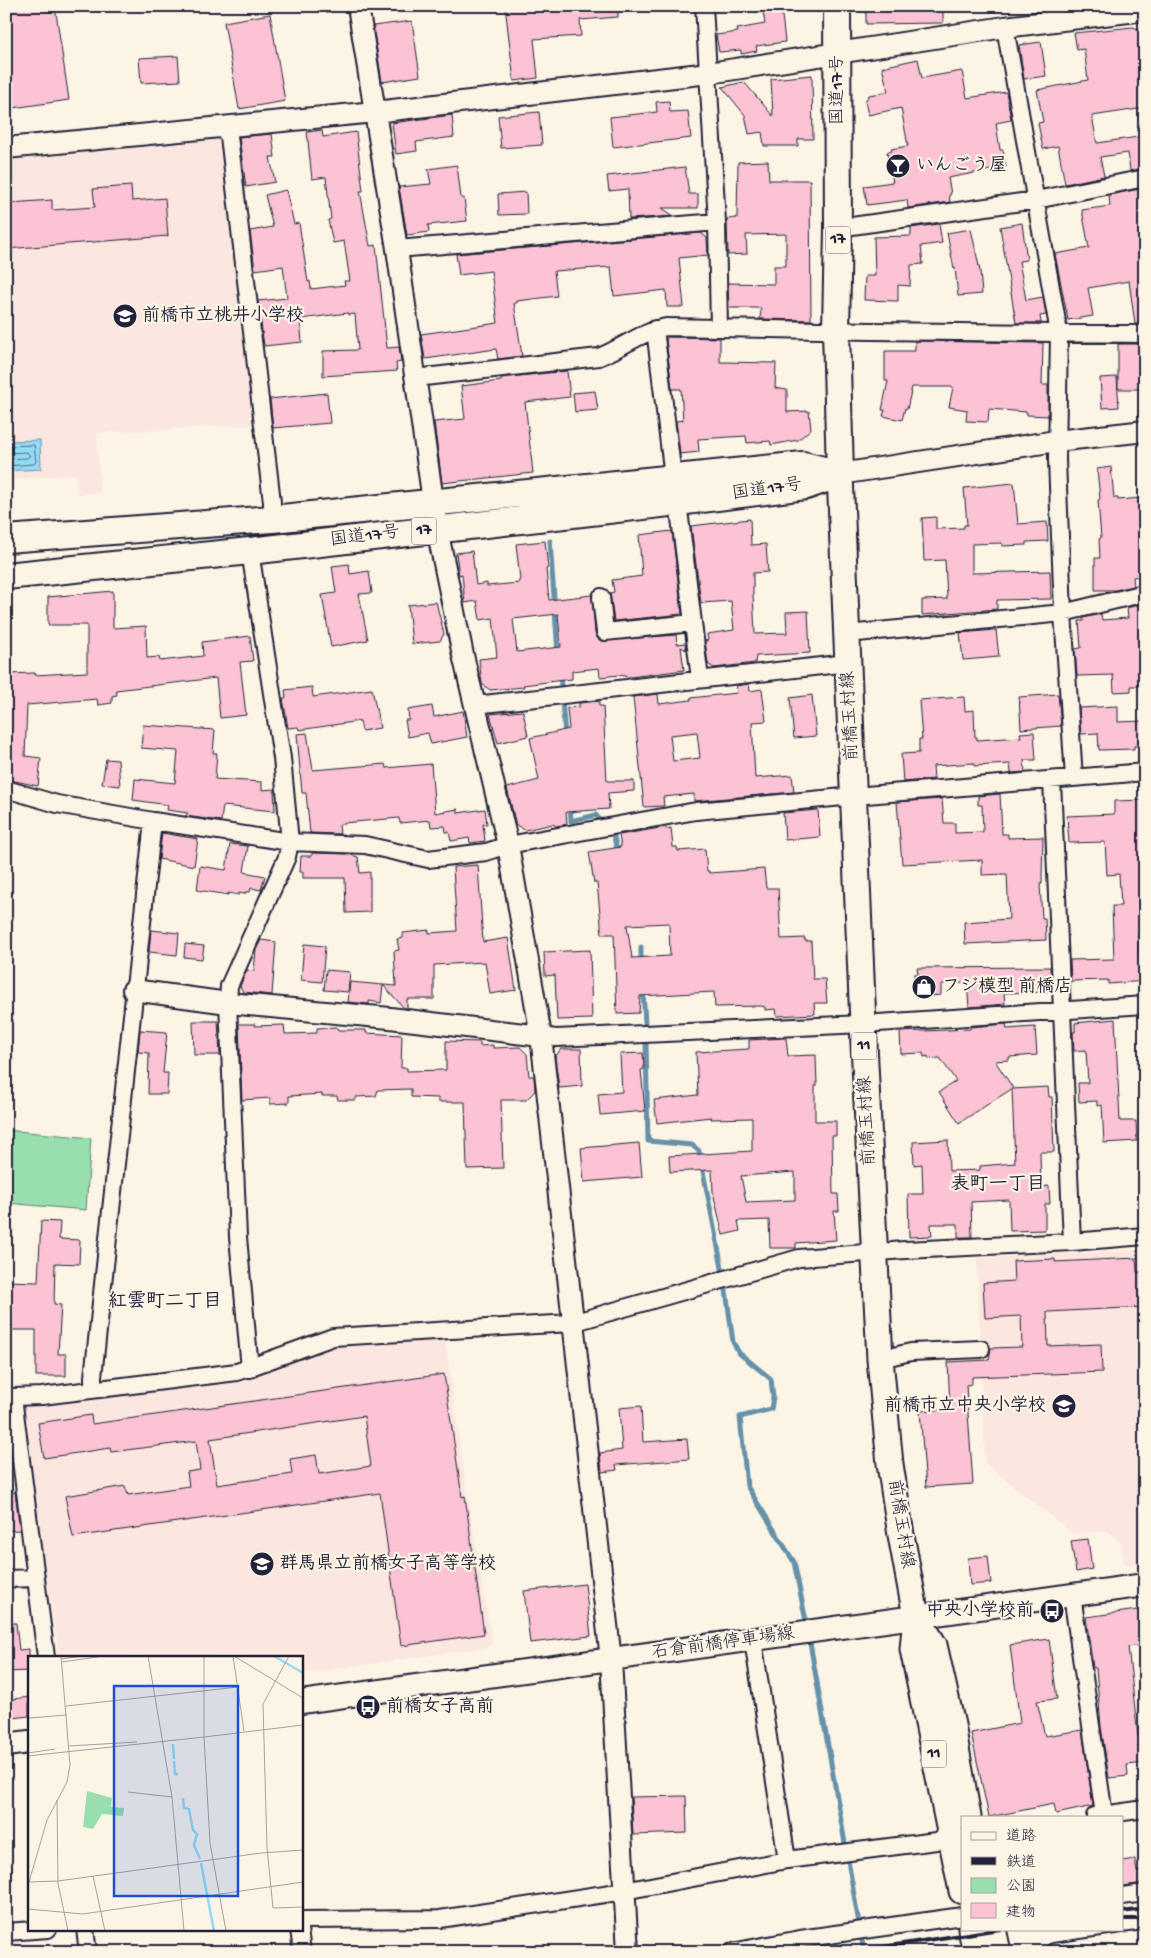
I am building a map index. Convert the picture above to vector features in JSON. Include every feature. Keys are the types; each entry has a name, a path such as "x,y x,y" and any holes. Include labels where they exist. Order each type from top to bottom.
{"highway":[{"name":"国道17号","path":"6,538 272,519 433,503 676,489 806,486 840,474 836,330 838,228 837,6"},
{"name":"国道17号","path":"6,576 437,529 676,489"}],"main road":[{"name":"前橋玉村線","path":"840,474 863,1024 880,1359 890,1464 916,1616 913,1649 957,1838 961,1880"},
{"name":"石倉前橋停車場線","path":"302,1702 1145,1585"},
{"name":"前橋玉村線","path":"916,1616 934,1645 952,1725 968,1816"},
{"path":"6,1745 28,1742"},
{"path":"971,1930 976,1952"},
{"path":"993,1930 998,1952"}],"street":[{"path":"358,6 397,249 437,529 462,655 508,845 541,1036 611,1660 628,1952"},
{"path":"704,6 717,222 719,328"},
{"path":"6,148 375,112 709,73 1005,27 1145,10"},
{"path":"1005,27 1059,333 1056,441 1063,613 1074,778"},
{"path":"220,127 229,136 271,492 272,519"},
{"path":"838,228 1036,200 1145,178"},
{"path":"397,249 717,222"},
{"path":"416,378 599,357 655,329 666,327 1145,334"},
{"path":"655,329 700,679"},
{"path":"840,474 1056,441 1145,431"},
{"path":"250,550 282,758 290,842 287,857 229,986 228,1003 238,1237 250,1369"},
{"path":"847,634 1063,613 1145,593"},
{"path":"601,598 605,632 693,622"},
{"path":"475,705 848,663"},
{"path":"6,789 57,804 152,821 290,842 365,845 428,859 486,852 508,845 696,811 1145,772"},
{"path":"1052,780 1072,1242"},
{"path":"93,1390 152,821"},
{"path":"133,990 228,1003 390,1018 556,1038 863,1024 1145,1005"},
{"path":"46,1656 9,1396 42,1396 237,1372 250,1369 333,1337 572,1323 799,1258 1145,1236"},
{"path":"880,1359 910,1352 981,1349"},
{"path":"6,1579 35,1578"},
{"path":"1072,1595 1099,1816 1145,1809"},
{"path":"754,1640 787,1860"},
{"path":"302,1920 440,1919 624,1891 787,1860 957,1838"},
{"path":"1124,1896 1145,1893"},
{"path":"732,1952 868,1929 961,1916"},
{"path":"6,1932 34,1930"},
{"path":"85,1930 88,1952"},
{"path":"299,1930 302,1952"},
{"path":"1054,1952 1145,1939"}],"shaded area":[{"name":"前橋市立桃井小学校","path":"214,132 220,140 252,387 249,396 251,425 97,433 100,492 78,494 75,474 6,480 6,154"},
{"name":"前橋市立中央小学校","path":"1145,1250 1145,1563 1124,1565 1121,1543 1109,1531 1073,1534 985,1463 977,1258"},
{"name":"群馬県立前橋女子高等学校","path":"444,1333 466,1486 492,1643 489,1647 302,1674 302,1656 59,1656 21,1402 239,1375 323,1345"}],"green space":[{"path":"6,1130 91,1138 86,1210 6,1203"}],"water":[{"path":"40,440 41,469 6,471 6,441"}],"building":[{"path":"6,6 55,6 69,100 6,109"},
{"path":"505,6 618,6 618,17 580,20 581,36 534,39 538,78 514,81"},
{"path":"762,6 781,6 785,42 756,46 757,51 741,54 741,50 719,52 716,35 738,32 737,29 765,24"},
{"path":"866,6 943,6 943,23 866,24"},
{"path":"270,14 285,101 239,109 224,22"},
{"path":"412,21 420,76 382,82 373,26"},
{"path":"1133,27 1141,30 1144,35 1145,108 1092,116 1097,143 1145,136 1145,168 1130,171 1128,153 1100,157 1104,176 1065,184 1058,146 1043,149 1038,123 1043,122 1037,90 1088,80 1084,49 1077,50 1074,33"},
{"path":"1041,42 1046,76 1024,79 1019,45"},
{"path":"178,56 180,81 141,83 139,58"},
{"path":"918,59 922,78 962,71 967,98 1006,92 1011,120 996,123 1000,150 1003,150 1006,167 948,178 951,194 949,195 950,202 908,208 907,200 867,205 864,186 893,182 887,152 892,151 891,149 908,146 901,108 868,115 865,101 869,95 888,92 882,67"},
{"path":"812,75 813,139 798,139 798,146 764,146 762,132 749,134 745,115 722,87 744,82 773,116 771,79"},
{"path":"669,101 670,112 688,111 691,138 613,147 610,117 657,112 656,102"},
{"path":"539,112 542,145 501,148 498,116"},
{"path":"452,115 454,137 416,142 417,151 396,154 392,123"},
{"path":"322,130 323,137 356,132 363,191 360,191 370,246 376,245 387,348 399,347 401,362 396,363 397,371 323,376 323,351 358,350 355,314 348,315 348,313 300,319 302,342 264,346 258,301 287,298 283,266 255,270 250,231 273,227 265,195 286,190 294,224 299,223 308,282 310,281 311,289 345,285 344,281 350,281 344,241 333,243 328,220 331,219 326,177 312,179 307,132"},
{"path":"272,134 275,157 270,157 275,182 246,187 239,137"},
{"path":"768,161 769,180 810,180 811,320 760,319 761,308 729,308 728,283 774,284 774,266 786,266 786,234 746,235 747,254 728,255 727,219 737,218 738,162"},
{"path":"457,165 461,198 464,198 467,221 428,225 429,232 407,235 399,187 431,184 428,169"},
{"path":"685,167 689,194 698,194 698,208 662,208 674,216 629,219 628,189 609,191 607,176"},
{"path":"131,186 132,201 165,198 168,236 6,249 6,219 11,219 10,203 52,200 52,210 95,207 93,189"},
{"path":"1145,188 1145,324 1135,324 1129,281 1088,288 1093,316 1068,320 1055,254 1089,248 1082,210 1110,206 1109,195"},
{"path":"526,192 527,214 499,215 498,194"},
{"path":"1022,223 1027,260 1019,261 1026,300 1043,297 1046,315 1040,316 1041,323 1016,323 1000,227"},
{"path":"939,224 942,243 921,246 923,264 911,265 910,286 898,285 898,301 864,300 865,276 875,276 874,237 911,236 911,228"},
{"path":"971,229 980,271 982,294 958,296 955,268 947,233"},
{"path":"701,233 707,238 708,255 679,258 684,307 667,307 666,290 614,296 611,267 554,271 557,296 514,303 522,356 498,359 496,349 425,359 421,334 498,323 491,271 459,275 456,254"},
{"path":"668,337 720,338 720,362 776,363 775,388 787,390 787,412 809,411 811,429 798,440 771,445 770,441 747,443 746,436 698,439 699,452 680,454 676,421 683,420 681,389 672,389 666,339"},
{"path":"915,341 1043,343 1042,385 1048,385 1048,416 989,409 988,422 966,421 967,410 949,407 953,387 912,387 907,409 905,408 902,420 883,416 885,410 882,410 888,381 885,381 885,351 915,351"},
{"path":"1118,344 1145,344 1145,389 1118,389"},
{"path":"567,371 570,397 525,402 533,473 442,483 434,422 465,419 461,386 501,381 501,378"},
{"path":"1117,377 1119,407 1102,408 1100,378"},
{"path":"595,391 598,410 575,412 573,393"},
{"path":"327,393 330,423 273,428 270,399"},
{"path":"1111,467 1114,498 1118,498 1118,500 1141,498 1145,528 1145,575 1133,577 1134,586 1115,590 1095,590 1095,558 1100,558 1099,539 1101,538 1097,469"},
{"path":"1014,483 1018,524 1047,522 1048,541 1026,542 1026,545 1002,546 1002,543 972,544 972,573 1050,571 1051,599 997,600 997,609 922,615 922,600 947,599 945,560 924,561 922,518 936,517 936,529 964,528 964,525 967,525 964,488"},
{"path":"750,519 751,545 766,544 768,572 753,573 755,634 787,633 786,612 808,611 810,653 756,656 755,663 714,668 708,664 705,641 708,640 707,634 734,630 731,601 701,603 691,526"},
{"path":"672,531 682,614 614,621 610,593 614,592 612,580 642,576 639,535"},
{"path":"545,541 549,600 592,595 595,633 601,641 676,635 677,644 685,643 686,650 681,647 684,670 630,677 619,675 600,677 599,668 572,671 572,679 523,685 524,687 490,690 482,684 479,659 497,657 493,618 480,620 477,601 465,603 462,574 459,575 456,553 472,551 476,585 487,583 487,586 519,583 516,544","holes":["558,614 561,647 517,652 513,619"]},
{"path":"349,564 350,574 369,571 372,593 359,594 368,640 331,647 322,595 336,593 332,566"},
{"path":"113,591 113,628 146,626 147,658 159,657 160,661 203,656 202,642 250,636 253,661 240,662 246,715 220,718 216,678 116,690 117,695 112,696 112,703 98,705 97,699 27,705 25,756 41,758 38,786 6,779 6,674 35,673 35,675 87,672 87,625 48,625 48,597"},
{"path":"436,602 444,634 440,641 412,644 408,605"},
{"path":"1145,603 1145,686 1131,686 1131,691 1114,692 1113,675 1077,676 1075,649 1081,648 1079,621 1084,621 1083,618 1101,614 1102,620 1128,618 1127,608"},
{"path":"996,630 999,657 963,660 960,633"},
{"path":"749,684 750,691 762,689 766,721 752,722 755,778 792,775 794,792 694,801 694,794 663,797 664,806 644,807 633,697 658,694 659,704 691,700 690,698 737,693 736,686","holes":["697,732 700,758 673,761 670,735"]},
{"path":"312,687 313,697 372,689 380,728 362,731 360,721 299,730 298,727 288,728 283,698 286,698 285,690"},
{"path":"1058,694 1061,726 1021,729 1019,697"},
{"path":"812,695 816,736 794,738 790,698"},
{"path":"964,697 965,711 974,710 975,737 977,737 977,740 1021,737 1020,733 1034,732 1036,760 1024,760 1025,772 1011,773 1010,764 974,766 974,763 933,766 934,779 903,782 901,754 919,753 919,739 922,739 919,700"},
{"path":"599,701 599,706 603,706 607,781 634,781 634,791 608,793 609,809 566,812 567,824 556,826 553,824 525,830 516,825 507,788 539,780 530,738 569,729 567,708 579,707 579,703"},
{"path":"432,706 434,717 463,711 467,737 431,744 428,733 408,737 405,720 409,720 408,710"},
{"path":"1118,706 1118,722 1145,721 1145,746 1134,746 1134,749 1099,750 1098,733 1081,734 1079,708"},
{"path":"523,711 528,736 498,743 490,714"},
{"path":"143,725 215,730 213,753 217,753 215,779 262,782 262,790 274,789 275,811 223,806 221,821 185,816 188,813 167,810 168,805 133,800 135,779 175,783 178,751 141,748"},
{"path":"307,733 313,770 385,764 386,768 431,764 435,813 458,809 458,813 485,809 487,824 483,824 485,841 470,843 469,838 451,841 445,826 431,827 430,820 400,823 399,818 343,823 339,825 340,834 310,833 306,793 302,793 297,734"},
{"path":"106,759 118,760 120,786 102,784"},
{"path":"1000,794 1002,834 1008,834 1008,838 1043,837 1042,884 1040,884 1042,918 1045,918 1046,940 965,944 964,922 1009,919 1007,874 982,875 982,860 902,864 897,802 942,799 944,823 955,823 955,833 983,832 982,805 978,805 978,796"},
{"path":"1145,800 1145,933 1138,933 1139,959 1145,959 1145,981 1108,984 1108,980 1071,981 1070,960 1114,959 1112,906 1121,906 1119,874 1107,875 1105,842 1069,843 1067,816 1114,814 1114,801"},
{"path":"818,810 820,837 785,840 783,813"},
{"path":"666,827 666,829 671,828 673,847 677,847 678,851 705,849 707,871 709,873 764,869 766,888 778,888 781,939 805,938 805,941 811,941 813,979 825,979 827,1003 814,1003 815,1014 777,1016 776,1009 765,1010 765,1007 761,1006 715,1007 714,992 640,996 639,1013 617,1014 614,934 602,934 597,883 594,883 589,852 621,847 619,835","holes":["669,923 670,956 632,958 627,925"]},
{"path":"162,833 198,839 194,866 159,859"},
{"path":"230,844 248,846 244,872 265,876 261,890 251,888 250,892 245,892 245,894 228,893 228,895 197,890 200,866 226,870"},
{"path":"312,853 348,854 358,857 360,873 370,872 370,912 346,913 345,878 303,878 303,872 300,872 301,856 312,856"},
{"path":"478,865 483,942 508,938 516,990 490,994 485,962 434,965 434,999 407,999 407,1008 404,1008 383,985 396,986 394,951 399,950 397,939 403,938 403,933 429,930 429,933 457,931 453,867"},
{"path":"151,930 179,933 177,955 149,952"},
{"path":"261,940 276,942 272,995 243,992 240,986 247,970 254,971 256,950"},
{"path":"185,944 204,946 202,959 184,957"},
{"path":"304,944 325,946 322,982 301,980"},
{"path":"590,950 592,1019 557,1020 555,975 545,976 544,952"},
{"path":"1050,967 1051,982 1047,982 1047,992 1004,993 1005,1004 969,1007 967,983 941,984 941,995 916,997 914,974 918,974 917,968"},
{"path":"326,970 350,972 348,992 324,990"},
{"path":"350,982 383,985 381,1003 369,1001 369,1004 348,1002"},
{"path":"1115,1019 1120,1121 1136,1121 1137,1141 1104,1143 1102,1105 1097,1106 1097,1101 1079,1102 1078,1083 1088,1083 1086,1050 1074,1051 1073,1032 1075,1032 1075,1023"},
{"path":"193,1021 218,1021 220,1055 194,1055"},
{"path":"239,1024 255,1024 255,1026 284,1025 285,1034 317,1033 317,1028 337,1027 338,1030 366,1030 366,1033 402,1035 401,1068 407,1068 407,1071 446,1070 446,1041 480,1042 480,1046 493,1045 493,1048 520,1047 527,1054 529,1076 534,1076 535,1091 526,1100 501,1100 503,1168 467,1169 465,1102 438,1102 438,1098 411,1097 411,1089 378,1090 376,1096 356,1097 356,1100 338,1100 337,1096 322,1096 322,1094 289,1096 289,1103 270,1104 270,1098 242,1100"},
{"path":"1006,1024 1007,1029 1035,1027 1037,1055 1009,1057 1009,1060 995,1061 1013,1088 959,1123 939,1092 956,1081 940,1058 928,1059 928,1056 924,1057 923,1053 901,1054 900,1032 970,1029 970,1027"},
{"path":"140,1030 167,1032 163,1073 168,1073 167,1094 148,1094 149,1053 138,1052"},
{"path":"786,1038 788,1056 816,1055 815,1121 836,1121 836,1136 832,1136 833,1194 838,1194 839,1211 834,1211 836,1240 796,1243 796,1248 770,1248 769,1220 738,1221 740,1231 723,1235 713,1192 712,1170 670,1172 669,1156 752,1151 752,1118 711,1119 711,1117 657,1123 654,1100 698,1095 696,1052 749,1049 749,1040","holes":["795,1172 795,1200 746,1202 741,1176"]},
{"path":"561,1049 581,1049 582,1086 559,1088 555,1057"},
{"path":"643,1053 644,1069 641,1070 645,1111 600,1115 598,1094 622,1092 620,1054"},
{"path":"1048,1087 1049,1097 1052,1097 1054,1152 1040,1152 1041,1187 1049,1186 1050,1204 1045,1204 1045,1230 1010,1231 1009,1200 971,1202 972,1237 958,1237 958,1224 931,1224 932,1236 909,1237 908,1194 923,1194 922,1164 914,1165 913,1142 948,1140 949,1171 980,1170 980,1166 1015,1163 1012,1089"},
{"path":"639,1143 642,1177 584,1182 581,1148"},
{"path":"41,1221 60,1222 59,1239 80,1240 79,1264 55,1263 54,1304 61,1305 58,1354 66,1354 66,1376 36,1376 36,1330 9,1330 6,1281 38,1282"},
{"path":"1136,1258 1137,1272 1145,1272 1145,1307 1047,1312 1048,1346 1101,1344 1102,1372 972,1377 972,1384 966,1385 973,1484 926,1487 920,1411 950,1409 948,1362 989,1360 991,1348 1022,1347 1021,1316 985,1318 983,1283 1014,1281 1013,1261 1055,1259 1055,1262"},
{"path":"444,1374 462,1497 465,1496 484,1634 401,1646 380,1493 73,1537 65,1496 125,1486 128,1495 189,1486 187,1472 200,1470 196,1441 111,1452 110,1448 44,1458 38,1423 91,1415 92,1424","holes":["364,1416 371,1466 319,1474 316,1455 290,1459 292,1474 217,1485 210,1439"]},
{"path":"641,1406 643,1442 687,1439 689,1459 616,1465 617,1470 602,1472 600,1453 622,1450 619,1408"},
{"path":"6,1492 15,1492 20,1530 6,1531"},
{"path":"1088,1539 1092,1569 1076,1572 1071,1541"},
{"path":"988,1556 991,1583 970,1585 968,1558"},
{"path":"585,1584 591,1636 530,1643 524,1591"},
{"path":"1145,1609 1145,1645 1128,1647 1138,1736 1145,1735 1145,1763 1127,1765 1128,1776 1109,1778 1101,1727 1096,1668 1093,1668 1086,1617"},
{"path":"6,1623 16,1623 19,1650 29,1649 28,1671 6,1672"},
{"path":"1049,1639 1057,1699 1037,1701 1045,1736 1082,1730 1093,1806 1056,1814 1054,1804 989,1816 971,1733 1020,1723 1010,1645"},
{"path":"28,1697 28,1716 6,1719 6,1700"},
{"path":"686,1796 687,1833 633,1835 631,1797"},
{"path":"1135,1859 1137,1872 1145,1871 1145,1883 1124,1886 1124,1861"}],"waterway":[{"path":"550,541 558,653"},
{"path":"560,674 561,686"},
{"path":"562,700 565,736"},
{"path":"570,807 571,821 596,815 599,819"},
{"path":"613,833 618,854"},
{"path":"641,947 641,962"},
{"path":"643,991 645,1023"},
{"path":"646,1043 648,1141 692,1145 699,1151 725,1283 733,1342 739,1353 771,1379 773,1397 771,1409 740,1417 747,1486 794,1562 807,1626"},
{"path":"809,1637 864,1952"}],"railway":[{"path":"1124,1912 1145,1909"},
{"path":"1124,1919 1145,1919"},
{"path":"850,1952 993,1930"}],"place":[{"name":"いんごう屋","path":"898,166"},
{"name":"前橋市立桃井小学校","path":"125,316"},
{"name":"フジ模型 前橋店","path":"924,987"},
{"name":"前橋市立中央小学校","path":"1064,1406"},
{"name":"群馬県立前橋女子高等学校","path":"262,1564"},
{"name":"中央小学校前","path":"1052,1611"},
{"name":"前橋女子高前","path":"368,1707"}],"district":[{"name":"表町一丁目","path":"998,1185"},
{"name":"紅雲町二丁目","path":"165,1302"}]}
